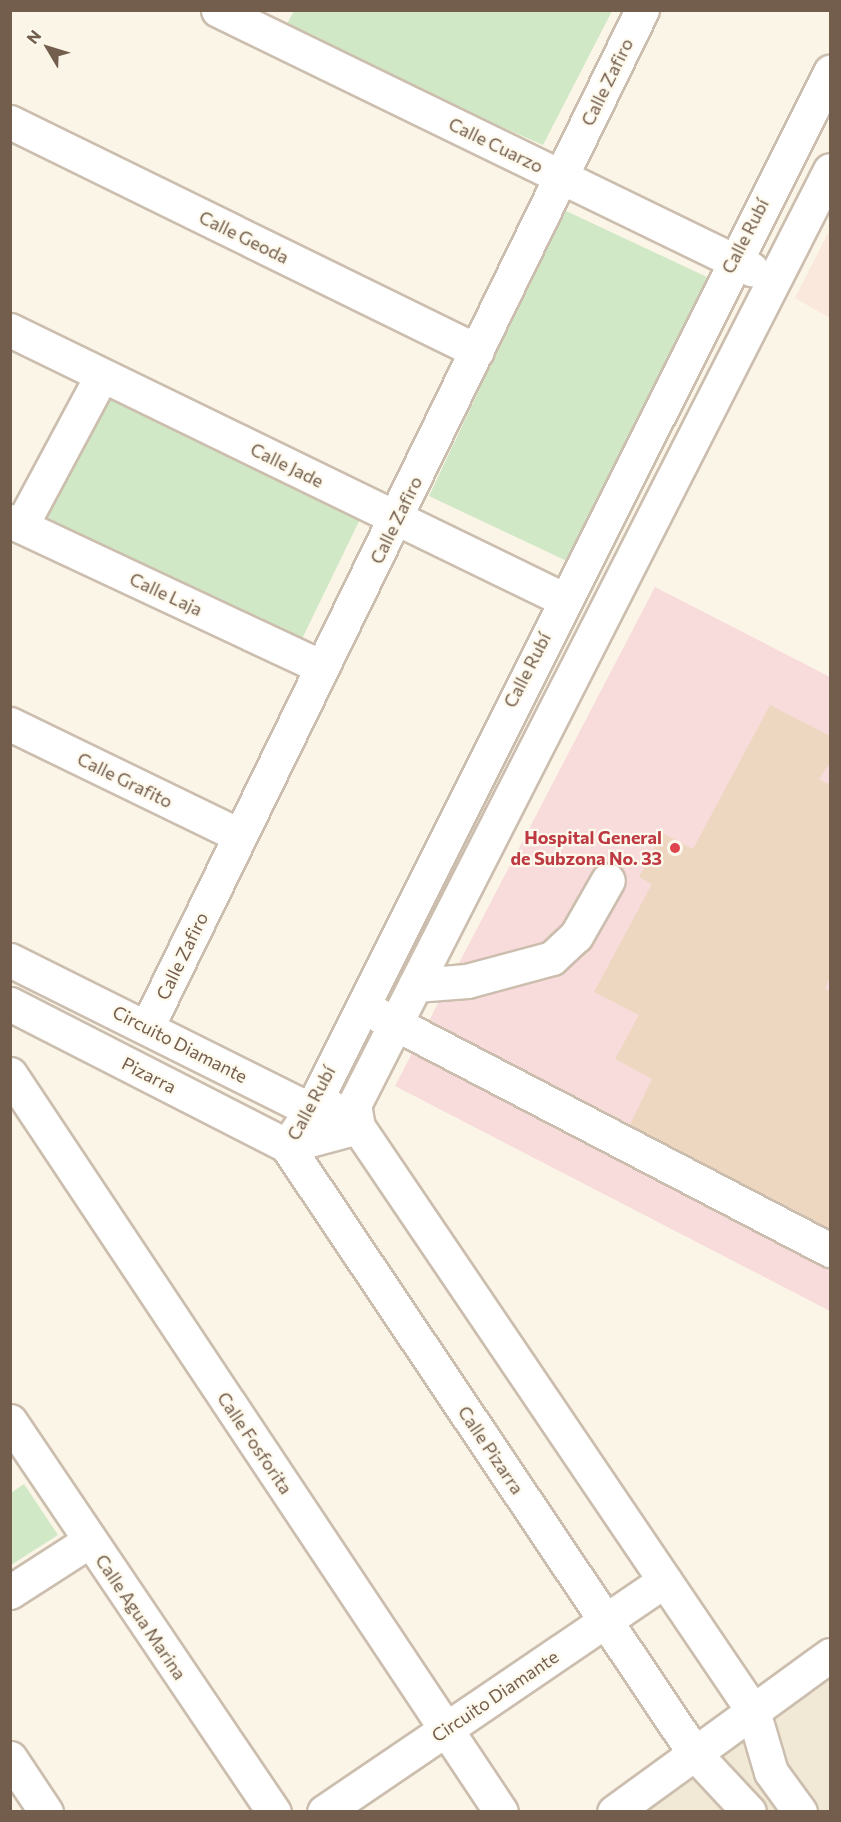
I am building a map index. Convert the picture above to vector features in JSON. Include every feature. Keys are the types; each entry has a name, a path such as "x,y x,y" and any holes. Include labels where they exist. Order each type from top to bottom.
{"street":[{"name":"Calle Cuarzo","path":"218,10 252,18 562,177 774,280"},
{"name":"Calle Zafiro","path":"147,1027 239,835 397,519 642,10"},
{"name":"Calle Rubí","path":"287,1146 311,1110 359,1005 733,260 831,72"},
{"name":"Calle Geoda","path":"10,122 477,351"},
{"path":"356,1116 396,1024 831,170"},
{"name":"Calle Jade","path":"10,330 563,599"},
{"path":"16,524 102,375"},
{"name":"Calle Laja","path":"16,524 322,667"},
{"name":"Calle Grafito","path":"10,724 239,835"},
{"path":"416,986 467,981 552,958 576,936 608,880"},
{"name":"Circuito Diamante","path":"10,960 311,1110"},
{"name":"Pizarra","path":"10,1004 287,1146"},
{"path":"359,1005 831,1250"},
{"name":"Calle Fosforita","path":"10,1074 501,1812"},
{"path":"311,1110 356,1116 753,1711 771,1772 800,1812"},
{"name":"Calle Rubí","path":"287,1146 356,1116"},
{"name":"Calle Pizarra","path":"287,1146 695,1755 744,1804"},
{"name":"Calle Agua Marina","path":"10,1421 20,1457 89,1540 274,1812"},
{"path":"10,1592 89,1540"},
{"name":"Circuito Diamante","path":"324,1812 665,1580"},
{"path":"614,1812 831,1655"},
{"path":"10,1758 46,1812"},
{"path":"744,1804 771,1772"}],"shaded area":[{"path":"830,229 830,318 795,298"},
{"name":"Hospital General de Subzona No. 33","path":"655,587 830,677 830,1311 395,1086"},
{"path":"830,1674 830,1811 645,1811"}],"green space":[{"path":"294,11 612,11 543,145 283,31"},
{"path":"564,210 707,277 571,563 429,496"},
{"path":"99,389 365,509 300,643 36,513"},
{"path":"24,1484 58,1535 11,1565 11,1493"}],"building":[{"path":"770,705 830,736 830,763 819,779 830,785 830,977 825,988 830,992 830,1233 627,1131 652,1079 615,1059 639,1015 594,992 652,884 639,877 662,833 693,849"}],"place":[{"name":"Hospital General de Subzona No. 33","path":"675,848"}]}
